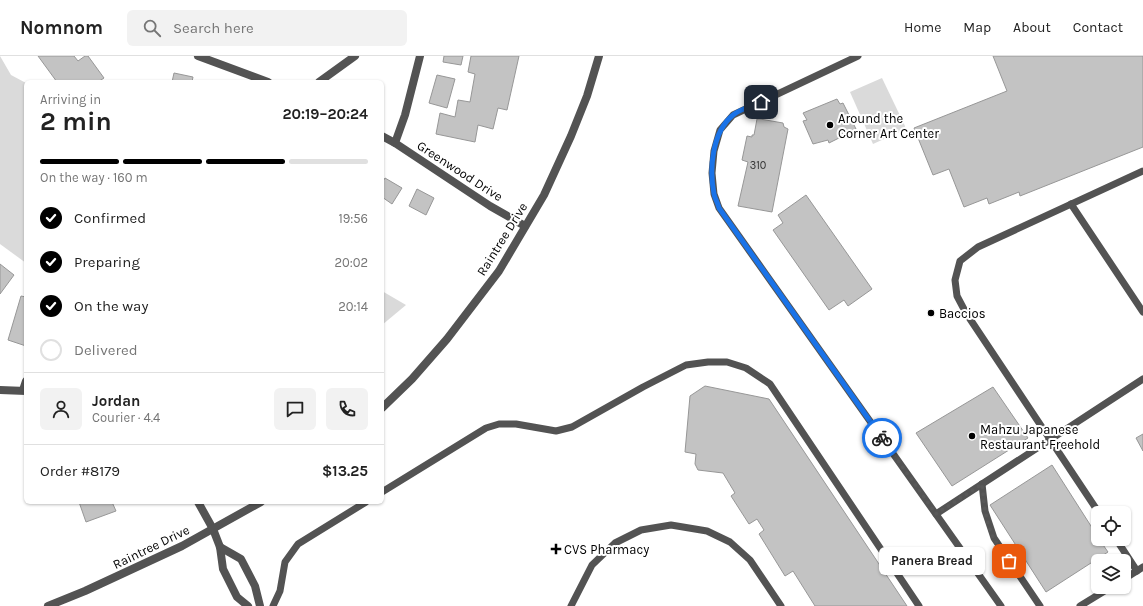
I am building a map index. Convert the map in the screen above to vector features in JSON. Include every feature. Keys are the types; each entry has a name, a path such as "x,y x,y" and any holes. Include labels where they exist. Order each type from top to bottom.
{"street":[{"path":"198,56 263,80"},
{"path":"322,80 355,56"},
{"path":"395,143 405,115 420,56"},
{"name":"Raintree Drive","path":"384,406 412,379 447,339 499,271 544,195 571,136 587,96 599,56"},
{"name":"Greenwood Drive","path":"384,137 490,206 525,226"},
{"path":"0,390 24,391"},
{"path":"199,504 213,529 220,547 223,569 237,597 248,606"},
{"name":"Raintree Drive","path":"48,606 85,591 182,546 257,504"},
{"path":"220,547 241,559 256,586 260,606"}],"lane":[{"path":"858,56 733,115 720,130 714,151 712,173 714,194 719,208 1001,606"},
{"path":"1094,506 966,313 957,296 955,280 960,261 978,247 1143,171"},
{"path":"1071,204 1143,312"},
{"path":"384,491 486,428 499,424 516,424 556,431 572,427 650,383 686,366 708,362 727,362 746,368 770,384 919,606"},
{"path":"936,514 1143,379"},
{"path":"982,484 985,511 994,538 1040,606"},
{"path":"273,606 280,591 285,562 298,544 363,504"},
{"path":"571,606 592,565 615,543 641,530 671,525 708,531 730,542 750,560 781,606"},
{"path":"1122,546 1140,569 1131,575"},
{"path":"1080,606 1100,594"}],"shaded area":[{"path":"0,56 11,75 24,82 24,262 0,244"},
{"path":"882,78 905,126 904,130 873,144 850,92"},
{"path":"384,292 406,305 384,323"}],"building":[{"path":"38,56 74,56 78,61 85,56 88,56 104,78 101,80 56,80"},
{"path":"444,56 463,56 461,65 443,62"},
{"path":"471,56 519,56 507,110 498,108 493,129 478,125 475,142 436,134 440,113 455,117 458,100 470,102 475,74 468,72"},
{"path":"993,56 1143,56 1143,147 1020,196 1019,192 989,204 987,198 964,207 949,169 933,175 914,128 1007,91"},
{"path":"174,73 193,77 192,80 172,80"},
{"path":"437,75 455,79 447,108 429,103"},
{"name":"Around the Corner Art Center","path":"837,99 840,104 843,103 856,129 838,135 839,138 829,143 828,140 813,144 803,121 807,120 803,113"},
{"path":"757,119 783,123 784,127 788,129 772,212 738,206 748,162 742,160 747,136 752,137 752,135 754,135"},
{"path":"385,178 402,188 392,204 384,198"},
{"path":"417,189 434,198 426,215 409,206"},
{"path":"806,195 872,289 848,306 844,300 829,310 773,230 783,223 778,215"},
{"path":"0,264 14,275 0,294"},
{"path":"21,296 24,297 24,345 8,340"},
{"path":"705,386 769,399 907,606 815,606 793,571 785,576 759,534 764,530 757,519 749,524 731,496 735,493 723,473 698,470 695,464 696,454 685,452 690,396"},
{"name":"Mahzu Japanese Restaurant Freehold","path":"993,387 1028,438 952,486 916,433"},
{"path":"1143,434 1143,451 1136,438"},
{"path":"1052,465 1091,526 1091,546 1104,546 1108,552 1105,554 1091,554 1091,563 1046,592 990,505"},
{"path":"80,504 113,504 116,511 86,522"}],"way so far":[{"path":"882,438 936,514 982,484 985,511 989,527 994,538 1009,561"}],"place":[{"name":"Around the Corner Art Center","path":"830,125"},
{"name":"Baccios","path":"931,313"},
{"name":"Mahzu Japanese Restaurant Freehold","path":"972,436"},
{"name":"CVS Pharmacy","path":"556,549"},
{"name":"Panera Bread","path":"1009,561"}],"route":[{"path":"761,102 733,115 720,130 714,151 712,173 714,194 719,208 882,438"}]}
